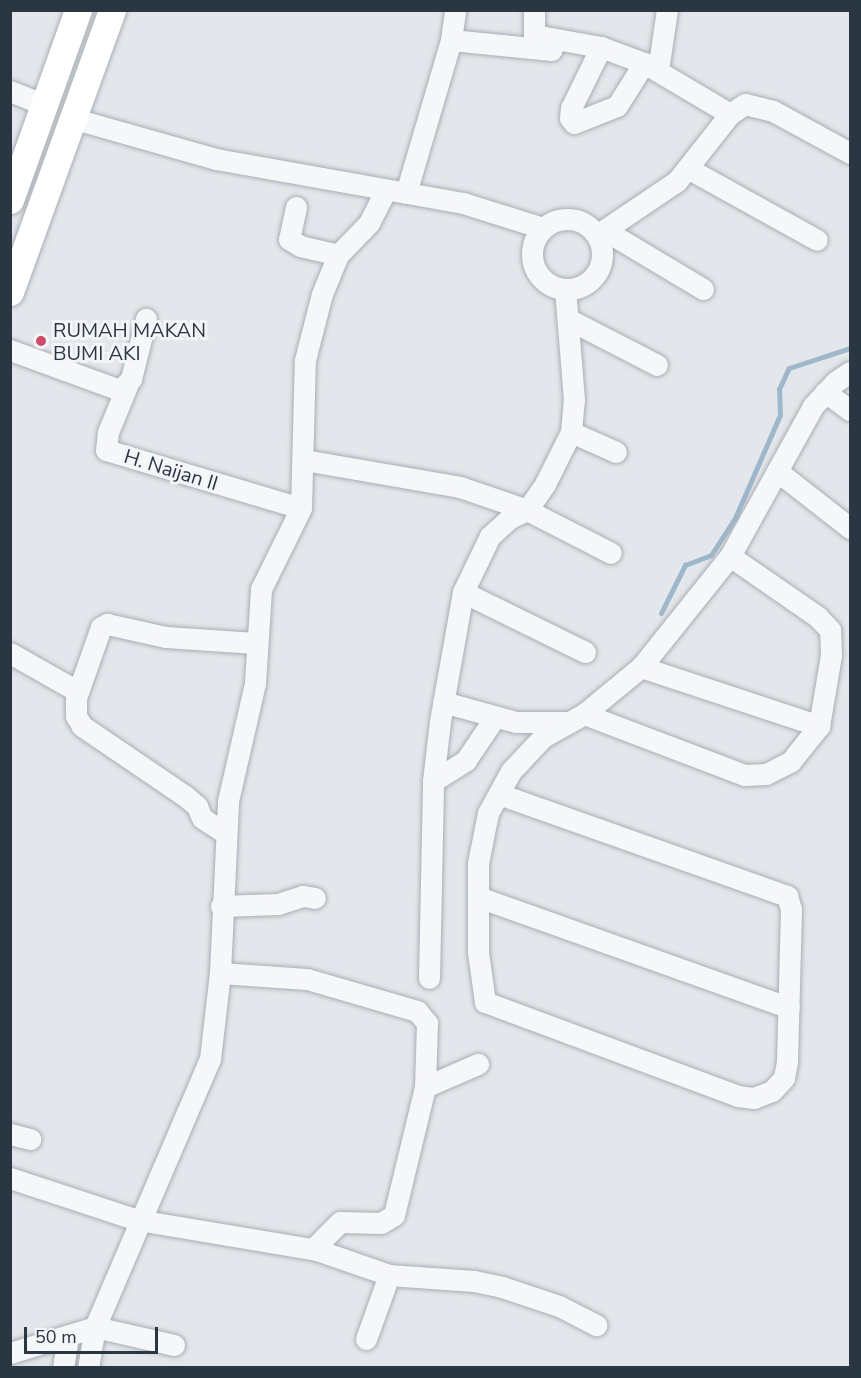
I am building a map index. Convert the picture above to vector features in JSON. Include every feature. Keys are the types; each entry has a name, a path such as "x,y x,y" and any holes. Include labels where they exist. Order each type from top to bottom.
{"main road":[{"path":"10,200 78,10"},
{"path":"10,292 16,259 75,119 112,10"}],"street":[{"path":"88,1368 95,1327 138,1220 198,1094 210,1059 220,973 225,833 236,757 255,683 255,643 261,589 301,508 304,459 302,382 322,294 338,255 396,191 451,40 455,10"},
{"path":"534,10 534,35 601,47 651,66 730,114"},
{"path":"601,47 571,108 570,118 574,123 617,106 651,66 667,10"},
{"path":"451,40 575,54"},
{"path":"10,91 45,105"},
{"path":"602,233 689,169 730,114 745,104 758,106 850,153"},
{"path":"75,119 216,159 492,210 543,228"},
{"path":"689,169 816,240"},
{"path":"296,207 289,239 300,246 338,255"},
{"path":"602,233 602,260 596,276 582,286 565,290 548,284 532,262 533,243 543,228 568,219 584,223 703,289"},
{"path":"429,978 434,781 443,702 463,592 490,536 510,518 527,510 545,484 571,432 574,400 565,290"},
{"path":"10,350 112,389 127,386 146,319"},
{"path":"568,319 657,365"},
{"path":"499,794 788,896 791,909 786,1071 772,1091 746,1098 484,1002 479,976 478,897 482,835 499,794 524,755 543,737 578,718 641,668 730,556 777,471 825,392 850,372"},
{"name":"H. Naijan II","path":"127,386 108,432 106,450 301,508"},
{"path":"825,392 850,410"},
{"path":"571,432 616,453"},
{"path":"304,459 460,487 527,510 611,553"},
{"path":"777,471 850,528"},
{"path":"443,702 506,720 542,724 578,718 758,776 791,761 819,726 831,655 830,630 818,617 730,556"},
{"path":"463,592 585,652"},
{"path":"225,833 202,818 197,806 185,796 82,726 76,716 77,691 101,627 107,624 166,637 255,643"},
{"path":"10,653 77,691"},
{"path":"641,668 819,726"},
{"path":"434,781 466,760 506,720"},
{"path":"221,906 278,904 303,896 315,898"},
{"path":"478,897 789,1008"},
{"path":"220,973 297,977 417,1011 427,1023 425,1088 393,1215 381,1222 340,1222 313,1249"},
{"path":"425,1088 477,1064"},
{"path":"10,1178 138,1220 313,1249 389,1275 474,1281 559,1306 596,1325"},
{"path":"366,1339 389,1275"},
{"path":"10,1353 95,1327 174,1345"},
{"path":"63,1368 68,1335"}],"waterway":[{"path":"661,613 685,565 711,555 735,518 780,415 779,389 789,368 850,348"}],"place":[{"name":"RUMAH MAKAN BUMI AKI","path":"41,341"}]}
